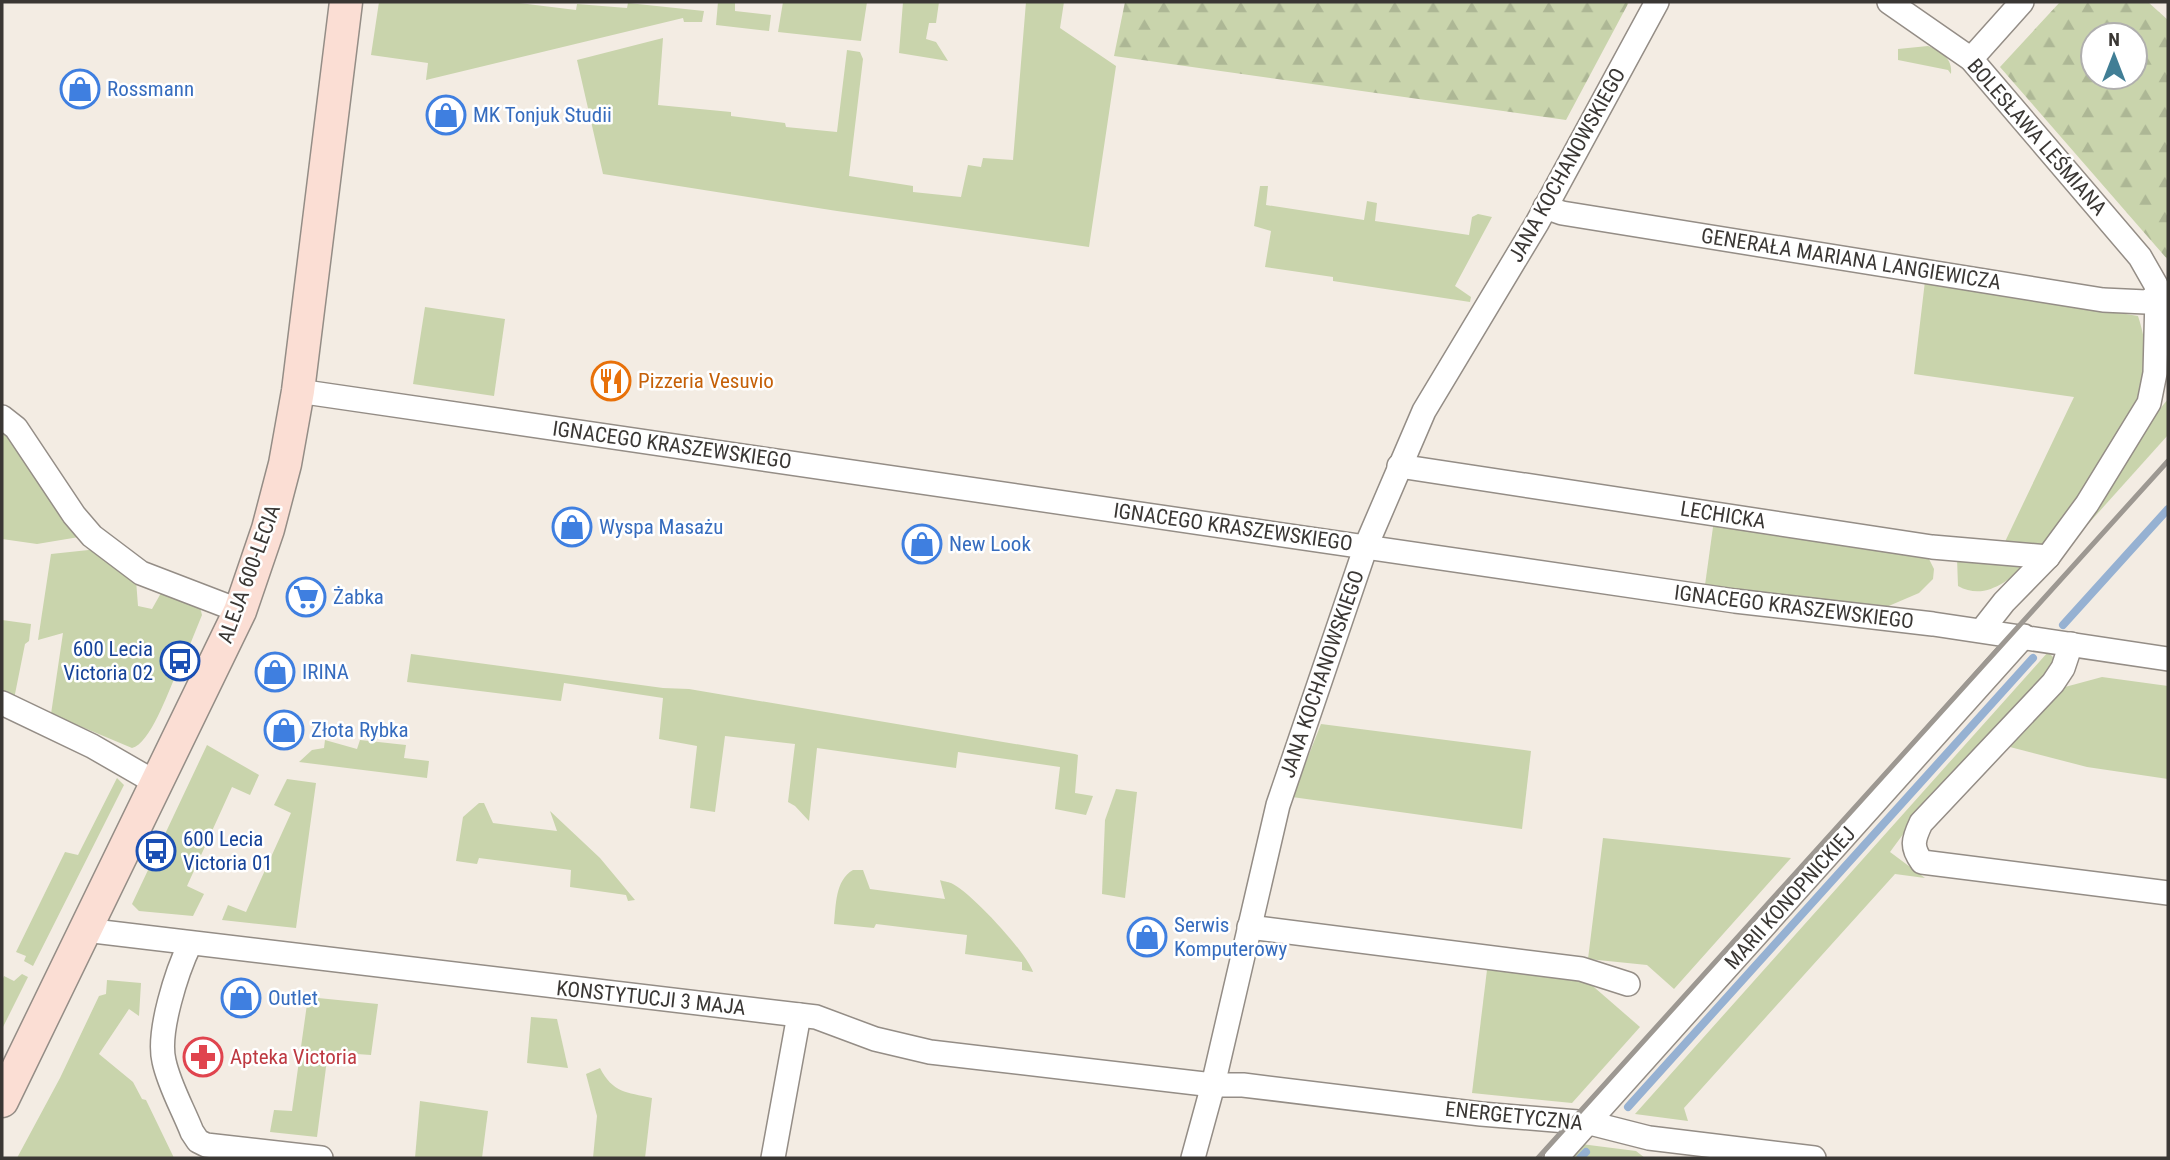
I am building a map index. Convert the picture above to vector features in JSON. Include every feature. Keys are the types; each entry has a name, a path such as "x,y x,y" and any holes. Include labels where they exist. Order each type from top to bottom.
{"main road":[{"name":"ALEJA 600-LECIA","path":"2,1101 240,611 268,529 285,464 298,391 346,2"}],"street":[{"name":"JANA KOCHANOWSKIEGO","path":"1193,1158 1213,1086 1278,805 1366,546 1424,411 1545,206 1657,2"},
{"name":"BOLESŁAWA LEŚMIANA","path":"1889,2 1970,59 2140,257 2162,298"},
{"path":"1970,59 2022,2"},
{"name":"GENERAŁA MARIANA LANGIEWICZA","path":"1545,206 1562,213 2103,300 2146,302 2162,298"},
{"path":"2149,403 2155,373 2162,298"},
{"path":"1982,630 2004,602 2048,557 2087,504 2149,403 2168,384"},
{"name":"IGNACEGO KRASZEWSKIEGO","path":"298,391 1735,601 1982,630 2168,659"},
{"path":"2,417 16,428 74,515 92,536 141,573 240,611"},
{"name":"LECHICKA","path":"1399,466 1932,547 2048,557"},
{"name":"MARII KONOPNICKIEJ","path":"1556,1158 2024,636"},
{"path":"2071,644 2063,668 2053,683 1921,823 1914,837 1914,852 1922,862 2168,893"},
{"path":"2,703 92,746 158,784"},
{"path":"1249,927 1581,969 1628,984"},
{"name":"KONSTYTUCJI 3 MAJA","path":"85,930 816,1017 875,1039 930,1052 1213,1086"},
{"path":"190,944 176,981 162,1043 164,1061 198,1142 321,1158"},
{"path":"773,1158 799,1015"},
{"name":"ENERGETYCZNA","path":"1213,1086 1243,1085 1481,1114 1590,1123 1649,1138 1814,1158"}],"green space":[{"path":"379,2 511,2 576,10 577,4 627,8 628,3 704,11 702,22 684,22 683,18 426,80 428,63 371,55"},
{"path":"718,2 735,2 735,11 771,15 769,31 716,25"},
{"path":"783,2 867,2 861,41 778,32"},
{"path":"903,2 939,2 936,23 929,23 926,39 936,42 948,61 899,53"},
{"path":"1026,2 1064,2 1060,28 1116,66 1089,247 603,174 577,60 663,38 658,105 731,112 731,116 785,123 786,127 837,132 847,50 860,52 863,59 849,176 913,186 913,192 961,197 968,165 981,167 983,158 1013,160"},
{"path":"1125,2 1629,2 1566,120 1114,56"},
{"path":"2060,2 2148,2 2168,20 2168,260 2000,67"},
{"path":"1928,46 1945,56 1950,64 1951,74 1948,70 1898,60 1898,49"},
{"path":"1260,186 1268,186 1266,205 1364,220 1367,201 1377,203 1375,221 1469,235 1472,217 1478,214 1492,217 1455,286 1471,297 1470,302 1333,281 1333,277 1265,267 1271,231 1254,226"},
{"path":"1925,281 2138,316 2146,365 2132,412 2057,535 2043,549 2002,548 2074,397 1914,374"},
{"path":"425,307 505,319 494,396 413,384"},
{"path":"2168,399 2168,435 2062,553 2155,415"},
{"path":"2,425 79,537 37,544 2,539"},
{"path":"1714,520 1920,552 1929,559 1934,569 1933,579 1919,593 1884,608 1705,585"},
{"path":"98,549 136,580 138,606 152,609 161,593 167,592 200,607 202,615 189,647 181,643 168,671 176,675 152,728 139,744 132,748 51,714 63,633 38,640 51,554"},
{"path":"1957,558 2027,565 1995,587 1977,591 1958,586"},
{"path":"2,620 31,624 14,699 2,694"},
{"path":"2048,652 2053,657 2053,669 1915,818 1890,852 1925,878 1895,874 1684,1108 1688,1121 1635,1114"},
{"path":"411,654 663,688 689,689 1075,754 1078,755 1075,793 1093,796 1086,815 1055,809 1060,767 958,752 956,768 817,748 809,821 788,802 795,744 725,736 715,812 690,808 697,746 659,739 663,698 564,683 561,701 407,682"},
{"path":"2102,677 2168,686 2168,779 2087,767 2010,747 2065,687"},
{"path":"1321,724 1531,751 1522,829 1292,797"},
{"path":"325,740 357,749 360,740 406,745 404,758 429,761 427,778 299,762 312,750 324,748"},
{"path":"207,745 259,775 250,795 232,787 187,886 204,894 193,916 139,911 132,904"},
{"path":"117,778 124,785 33,966 24,961 26,956 16,952 65,852 78,855"},
{"path":"287,779 316,783 296,928 222,920 228,905 246,912 291,813 274,805"},
{"path":"1116,789 1137,792 1125,898 1102,894 1105,820"},
{"path":"479,803 484,803 493,823 557,831 550,811 600,858 635,900 628,901 626,895 570,887 571,870 479,858 477,864 456,861 463,817"},
{"path":"1603,838 1791,858 1674,989 1647,965 1588,959"},
{"path":"853,870 863,870 870,889 945,899 940,880 960,888 997,923 1029,963 1033,972 1022,970 1022,962 965,954 967,935 876,924 874,928 834,924 840,887 847,874"},
{"path":"1487,970 1587,981 1640,1027 1572,1103 1472,1093"},
{"path":"22,974 28,977 2,1029 2,981 4,976 14,981"},
{"path":"107,980 141,983 139,1016 129,1009 99,1054 133,1082 142,1099 146,1100 174,1158 17,1158 60,1078 99,996 106,994"},
{"path":"308,997 378,1004 371,1055 328,1052 317,1137 270,1132 274,1110 292,1111"},
{"path":"531,1017 557,1019 568,1068 527,1063"},
{"path":"600,1068 615,1087 652,1098 645,1158 593,1158 597,1116 586,1074"},
{"path":"420,1101 488,1111 482,1158 415,1158"},
{"path":"1581,1144 1636,1151 1645,1158 1567,1158"}],"waterway":[{"path":"2063,625 2168,509"},
{"path":"1628,1107 2033,658"},
{"path":"1580,1158 1586,1152"}],"railway":[{"path":"1538,1158 2168,461"}],"place":[{"name":"Rossmann","path":"80,89"},
{"name":"MK Tonjuk Studii","path":"446,115"},
{"name":"Pizzeria Vesuvio","path":"611,381"},
{"name":"Wyspa Masażu","path":"572,527"},
{"name":"New Look","path":"922,544"},
{"name":"Żabka","path":"306,597"},
{"name":"600 Lecia Victoria 02","path":"180,661"},
{"name":"IRINA","path":"275,672"},
{"name":"Złota Rybka","path":"284,730"},
{"name":"600 Lecia Victoria 01","path":"156,851"},
{"name":"Serwis Komputerowy","path":"1147,937"},
{"name":"Outlet","path":"241,998"},
{"name":"Apteka Victoria","path":"203,1057"}]}
